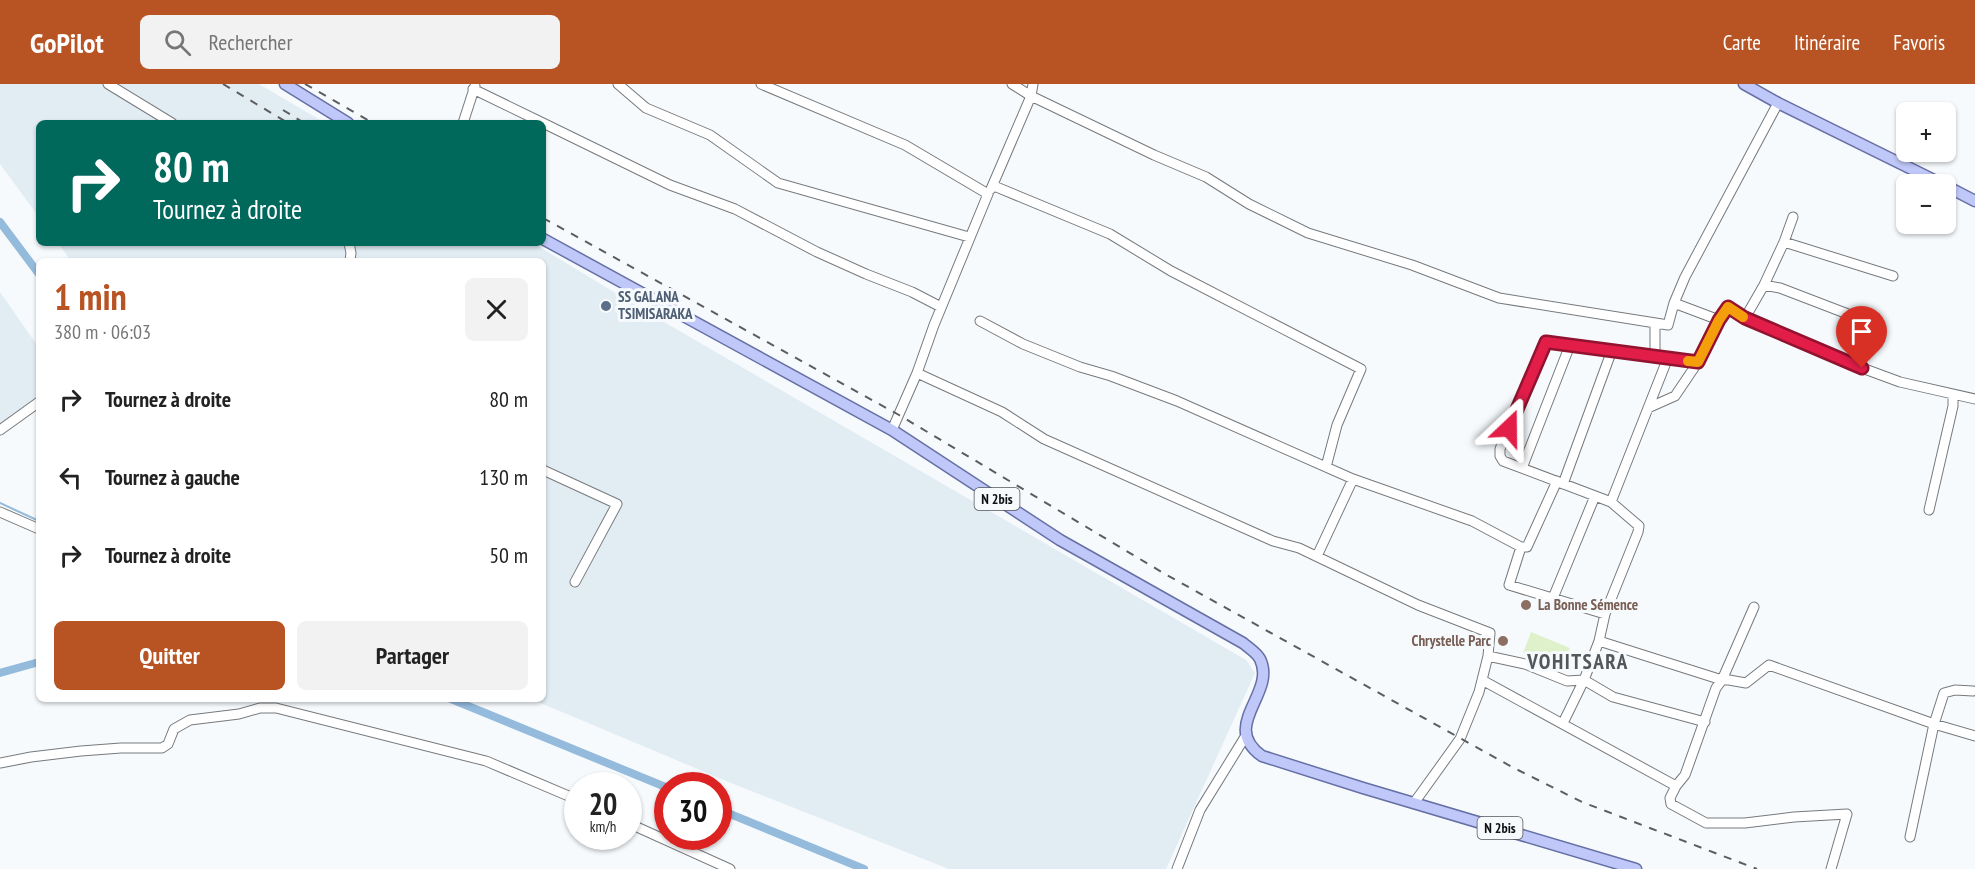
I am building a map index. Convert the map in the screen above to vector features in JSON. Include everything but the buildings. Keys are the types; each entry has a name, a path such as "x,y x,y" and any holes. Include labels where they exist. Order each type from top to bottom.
{"main road":[{"path":"285,84 343,120"},
{"path":"1744,84 1922,174"},
{"path":"1956,191 1975,201"},
{"name":"N 2bis","path":"546,241 892,430 1060,540 1243,643 1259,657 1263,668 1262,681 1246,722 1245,736 1251,748 1262,756 1363,789 1636,869"}],"street":[{"path":"108,84 167,120"},
{"path":"618,84 646,108 710,135 778,183 969,237"},
{"path":"761,84 905,145 991,190 1110,234 1172,271 1361,369 1337,425 1326,467"},
{"path":"1012,84 1031,96 1154,155 1206,177 1249,204 1308,233 1412,266 1499,298 1668,325 1685,277 1778,103"},
{"path":"892,430 969,237 1031,96 1033,84"},
{"path":"464,120 474,87 537,120"},
{"path":"546,124 662,181 735,209 817,252 912,292 941,307"},
{"path":"1745,318 1784,243 1793,217"},
{"path":"1784,243 1893,276"},
{"path":"1764,285 1780,288 1853,316"},
{"path":"1674,303 1719,320"},
{"path":"1648,408 1675,396 1698,362 1728,307 1745,318 1862,368 1900,382 1975,399"},
{"path":"980,321 1023,344 1177,401 1353,479 1472,521 1527,548 1560,482 1612,350"},
{"path":"1655,323 1655,358"},
{"path":"1563,723 1584,680 1599,641 1605,614 1639,526 1611,502 1503,461 1500,449 1546,342 1667,360 1698,362"},
{"path":"1522,468 1570,345"},
{"path":"1611,502 1667,360"},
{"path":"916,373 1002,412 1044,439 1273,541 1293,545 1418,605 1490,633 1488,657 1479,692 1458,743 1414,803"},
{"path":"1929,510 1953,406 1953,394"},
{"path":"0,430 36,404"},
{"path":"546,471 617,504 575,582"},
{"path":"1317,556 1353,479"},
{"path":"1553,598 1595,496"},
{"path":"0,512 36,529"},
{"path":"1521,547 1509,585 1605,614"},
{"path":"1754,607 1722,680 1716,688 1686,775 1676,786 1670,798 1671,804 1706,823 1745,824 1794,817 1847,814 1831,869"},
{"path":"1599,641 1722,680 1746,683 1769,665 1934,724 1975,736"},
{"path":"1488,657 1525,664 1567,681 1584,680 1613,697 1705,722"},
{"path":"1482,680 1676,786"},
{"path":"1910,837 1934,724 1944,693 1955,690 1973,691"},
{"path":"0,763 31,757 122,748 162,748 168,744 174,729 190,720 239,714 260,708 276,708 486,761 564,794"},
{"path":"1177,869 1200,810 1245,736"},
{"path":"642,829 730,869"}],"shaded area":[{"path":"0,84 259,84 320,120 36,120 36,213 0,164"},
{"path":"60,246 538,246 652,315 1246,660 1255,673 1166,869 949,869 732,783 732,772 705,772 538,702 546,702 546,258 69,258"},
{"path":"0,292 36,344 36,401 0,427"}],"green space":[{"path":"1531,632 1570,648 1561,669 1523,653"}],"waterway":[{"path":"0,222 36,270"},
{"path":"0,503 36,520"},
{"path":"0,673 36,663"},
{"path":"458,702 654,782"},
{"path":"732,815 864,869"}],"railway":[{"path":"223,84 283,120"},
{"path":"305,84 368,120"},
{"path":"283,110 299,120"},
{"path":"546,220 899,415 1165,574 1512,767 1582,802 1757,869"}],"slow traffic":[{"path":"1688,361 1698,362 1728,307 1743,317"}],"place":[{"name":"SS GALANA TSIMISARAKA","path":"606,306"},
{"name":"La Bonne Sémence","path":"1526,605"},
{"name":"Chrystelle Parc","path":"1503,641"}],"district":[{"name":"VOHITSARA","path":"1578,662"}],"route":[{"path":"1509,428 1546,342 1667,360 1698,362 1728,307 1745,318 1862,368"}]}
